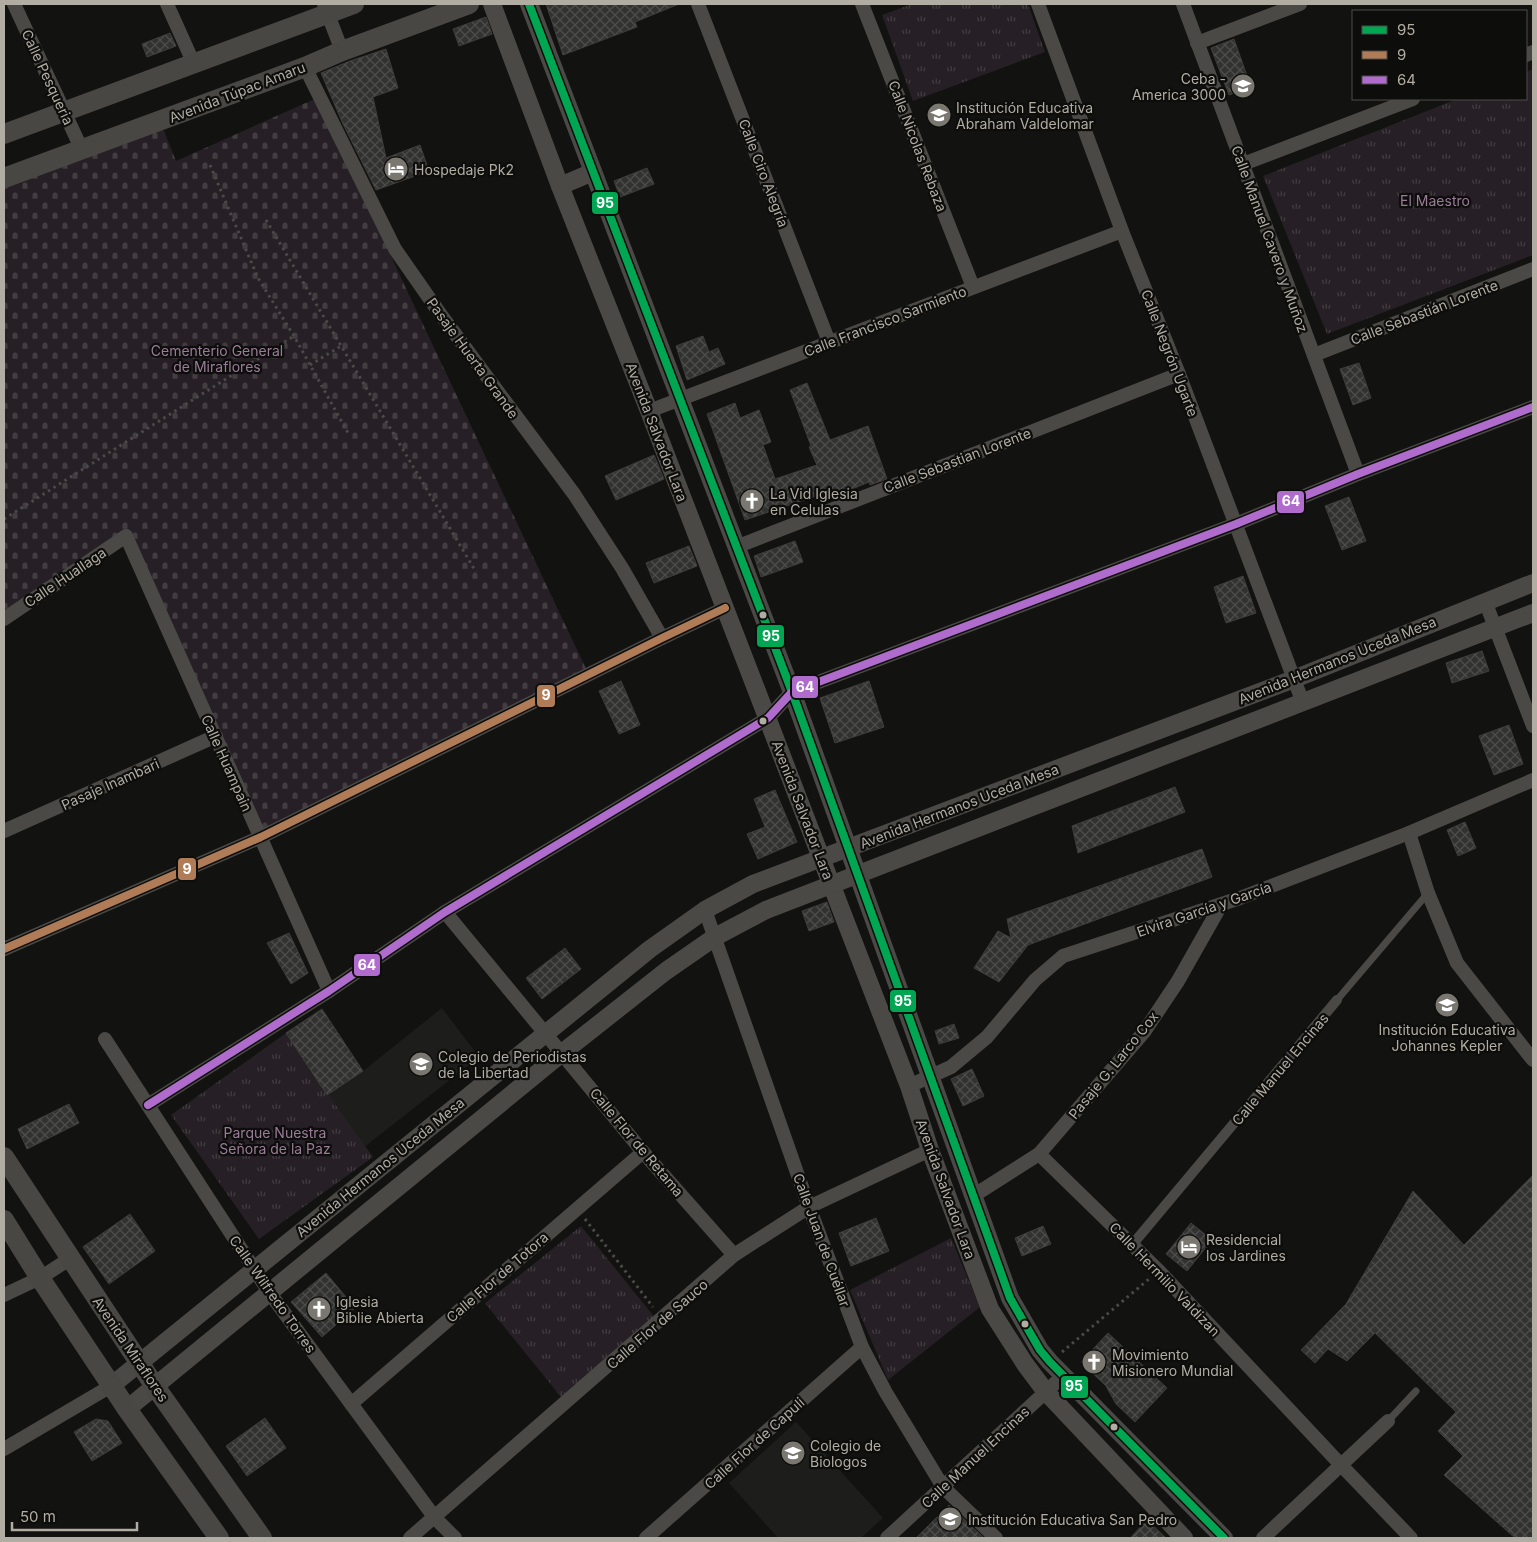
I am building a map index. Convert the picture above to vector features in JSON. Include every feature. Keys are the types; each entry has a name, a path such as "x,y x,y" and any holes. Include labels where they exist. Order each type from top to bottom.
{"main road":[{"path":"4,134 194,64 326,9 351,4"},
{"name":"Avenida Túpac Amaru","path":"4,178 305,67 342,51 469,4"},
{"name":"Avenida Miraflores","path":"4,1157 154,1385 260,1538"},
{"path":"4,1220 111,1386 219,1538"}],"street":[{"name":"Calle Pesqueria","path":"14,4 82,150"},
{"path":"167,4 194,64"},
{"name":"Avenida Salvador Lara","path":"492,4 560,186 649,411 909,1086 930,1150 990,1309 1025,1364 1046,1392 1184,1538"},
{"name":"Avenida Salvador Lara","path":"530,4 792,692 1010,1298 1040,1350 1062,1376 1224,1538"},
{"name":"Calle Ciro Alegría","path":"698,4 829,342"},
{"name":"Calle Nicolas Rebaza","path":"862,4 973,287"},
{"name":"Calle Negrón Ugarte","path":"1038,4 1122,231 1179,374 1303,703"},
{"name":"Calle Manuel Cavero y Muñoz","path":"1183,4 1358,474"},
{"path":"1198,43 1300,4"},
{"path":"326,9 342,51"},
{"name":"Pasaje Huerta Grande","path":"305,67 395,249 440,315 574,494 622,568 662,638"},
{"path":"1242,164 1410,100"},
{"path":"560,186 593,172"},
{"name":"Calle Francisco Sarmiento","path":"649,411 1122,231"},
{"name":"Calle Sebastián Lorente","path":"1314,355 1533,269"},
{"name":"Calle Sebastian Lorente","path":"736,547 1179,374"},
{"path":"148,1105 329,991 445,912 768,718 792,692 1236,524 1358,474 1533,408"},
{"name":"Calle Huallaga","path":"4,619 126,536"},
{"name":"Calle Huampain","path":"126,536 329,991"},
{"name":"Avenida Hermanos Uceda Mesa","path":"111,1386 545,1033 650,949 705,910 753,884 821,860 1294,679 1533,583"},
{"path":"1485,601 1533,726"},
{"path":"4,949 260,837 725,608"},
{"name":"Avenida Hermanos Uceda Mesa","path":"127,1409 562,1053 666,970 715,937 766,910 1533,613"},
{"name":"Pasaje Inambari","path":"4,831 216,736"},
{"path":"1036,777 1045,802"},
{"name":"Elvira García y García","path":"909,1086 952,1068 987,1037 1035,980 1063,956 1221,905 1409,833 1533,780"},
{"path":"1409,833 1428,893 1457,963 1533,1060"},
{"name":"Pasaje G. Larco Cox","path":"973,1196 1039,1154 1144,1032 1178,981 1221,905"},
{"name":"Calle Juan de Cuéllar","path":"705,910 809,1207 862,1347 885,1391 943,1487 996,1538"},
{"name":"Calle Flor de Retama","path":"445,912 643,1152 734,1255"},
{"name":"Calle Manuel Encinas","path":"1132,1244 1337,1000"},
{"name":"Calle Wilfredo Torres","path":"105,1039 269,1292 435,1518 455,1538"},
{"name":"Calle Flor de Sauco","path":"410,1538 734,1255 809,1207 930,1150"},
{"name":"Calle Flor de Totora","path":"351,1404 643,1152"},
{"name":"Calle Hermilio Valdizan","path":"1039,1154 1159,1271 1412,1538"},
{"path":"4,1295 40,1278 71,1258"},
{"name":"Calle Flor de Capuli","path":"646,1538 862,1347"},
{"name":"Calle Manuel Encinas","path":"887,1538 1062,1376"},
{"path":"4,1449 111,1386"},
{"path":"1263,1538 1388,1421"}],"lane":[{"name":"Calle Manuel Encinas","path":"1337,1000 1428,893"},
{"path":"1388,1421 1416,1391"}],"path":[{"path":"210,165 258,278 294,336 348,433"},
{"path":"266,220 476,572"},
{"path":"4,519 294,336"},
{"path":"310,364 341,346"},
{"path":"577,1208 663,1319"},
{"path":"1050,1362 1159,1271"}],"shaded area":[{"name":"Colegio de Periodistas de la Libertad","path":"442,1008 479,1057 363,1148 327,1095 363,1071"},
{"name":"Colegio de Biologos","path":"796,1422 883,1518 861,1538 778,1538 729,1483"}],"green space":[{"path":"912,4 1028,4 1045,52 913,101 882,15"},
{"name":"El Maestro","path":"1533,69 1533,255 1327,334 1263,176 1454,100 1527,100 1527,72"},
{"name":"Cementerio General de Miraflores","path":"319,97 402,280 589,675 261,837 126,536 4,619 4,182 160,121 176,161"},
{"name":"Parque Nuestra Señora de la Paz","path":"286,1033 373,1157 259,1239 171,1115"},
{"path":"581,1226 656,1319 561,1397 485,1303"},
{"path":"951,1238 980,1307 888,1380 850,1290"}],"building":[{"path":"546,4 679,4 635,22 637,27 563,55"},
{"path":"486,17 492,34 459,46 453,29"},
{"path":"170,33 176,46 147,57 142,44"},
{"path":"1234,39 1251,87 1229,95 1211,48"},
{"path":"386,49 398,88 373,97 386,158 420,145 429,171 376,190 343,124 321,73"},
{"path":"647,168 654,184 620,197 614,181"},
{"path":"703,336 709,352 718,348 725,364 687,380 676,346"},
{"path":"1359,363 1371,398 1353,405 1340,369"},
{"path":"807,383 830,440 868,426 887,479 870,485 869,482 830,498 828,492 745,520 707,414 735,403 740,418 759,410 771,442 763,445 775,479 817,465 790,390"},
{"path":"654,455 664,479 616,500 605,476"},
{"path":"1349,497 1366,541 1342,550 1325,506"},
{"path":"795,541 803,562 761,577 754,556"},
{"path":"689,546 697,566 654,583 646,563"},
{"path":"1243,576 1256,613 1226,623 1214,587"},
{"path":"1482,651 1489,671 1452,683 1446,663"},
{"path":"621,681 640,725 619,734 599,691"},
{"path":"869,681 884,727 835,743 820,698"},
{"path":"1509,725 1523,764 1494,775 1479,736"},
{"path":"1175,787 1185,812 1078,853 1072,826"},
{"path":"775,790 797,842 758,859 747,834 765,827 754,799"},
{"path":"1465,822 1476,848 1458,856 1447,830"},
{"path":"1202,849 1212,877 1028,945 999,982 974,968 998,931 1011,938 1007,919"},
{"path":"827,902 834,922 809,931 802,911"},
{"path":"289,933 308,973 291,984 267,943"},
{"path":"565,948 581,969 542,999 526,978"},
{"path":"322,1009 363,1071 327,1095 286,1033"},
{"path":"954,1024 959,1038 939,1044 935,1031"},
{"path":"972,1069 984,1096 963,1106 951,1079"},
{"path":"69,1104 79,1123 27,1149 18,1129"},
{"path":"1533,1175 1533,1538 1515,1538 1444,1475 1463,1456 1438,1431 1456,1412 1375,1333 1347,1361 1328,1349 1315,1363 1301,1350 1346,1304 1413,1191 1464,1245"},
{"path":"130,1214 155,1251 109,1284 83,1247"},
{"path":"876,1218 889,1251 851,1266 839,1233"},
{"name":"Residencial los Jardines","path":"1191,1223 1212,1240 1187,1271 1166,1254"},
{"path":"1043,1226 1051,1244 1022,1256 1015,1238"},
{"name":"Iglesia Biblie Abierta","path":"326,1273 355,1308 322,1337 291,1302"},
{"path":"1108,1333 1167,1388 1135,1422 1116,1404 1106,1386 1081,1362"},
{"path":"265,1418 286,1448 247,1476 226,1446"},
{"path":"96,1419 108,1421 122,1443 92,1461 74,1432"},
{"path":"949,1505 984,1538 916,1538"},
{"path":"1147,1520 1166,1538 1130,1538"}],"transit line":[{"name":"95","path":"529,4 792,692 1010,1298 1040,1350 1050,1362 1224,1538"},
{"name":"64","path":"148,1105 329,991 445,912 768,718 792,692 1236,524 1358,474 1533,407"},
{"name":"9","path":"4,949 261,837 725,608"}],"place":[{"name":"Ceba - America 3000","path":"1243,86"},
{"name":"Institución Educativa Abraham Valdelomar","path":"939,115"},
{"name":"Hospedaje Pk2","path":"396,169"},
{"name":"La Vid Iglesia en Celulas","path":"752,501"},
{"name":"Institución Educativa Johannes Kepler","path":"1447,1005"},
{"name":"Colegio de Periodistas de la Libertad","path":"421,1064"},
{"name":"Residencial los Jardines","path":"1189,1247"},
{"name":"Iglesia Biblie Abierta","path":"319,1309"},
{"name":"Movimiento Misionero Mundial","path":"1094,1362"},
{"name":"Colegio de Biologos","path":"793,1453"},
{"name":"Institución Educativa San Pedro","path":"950,1519"}]}
